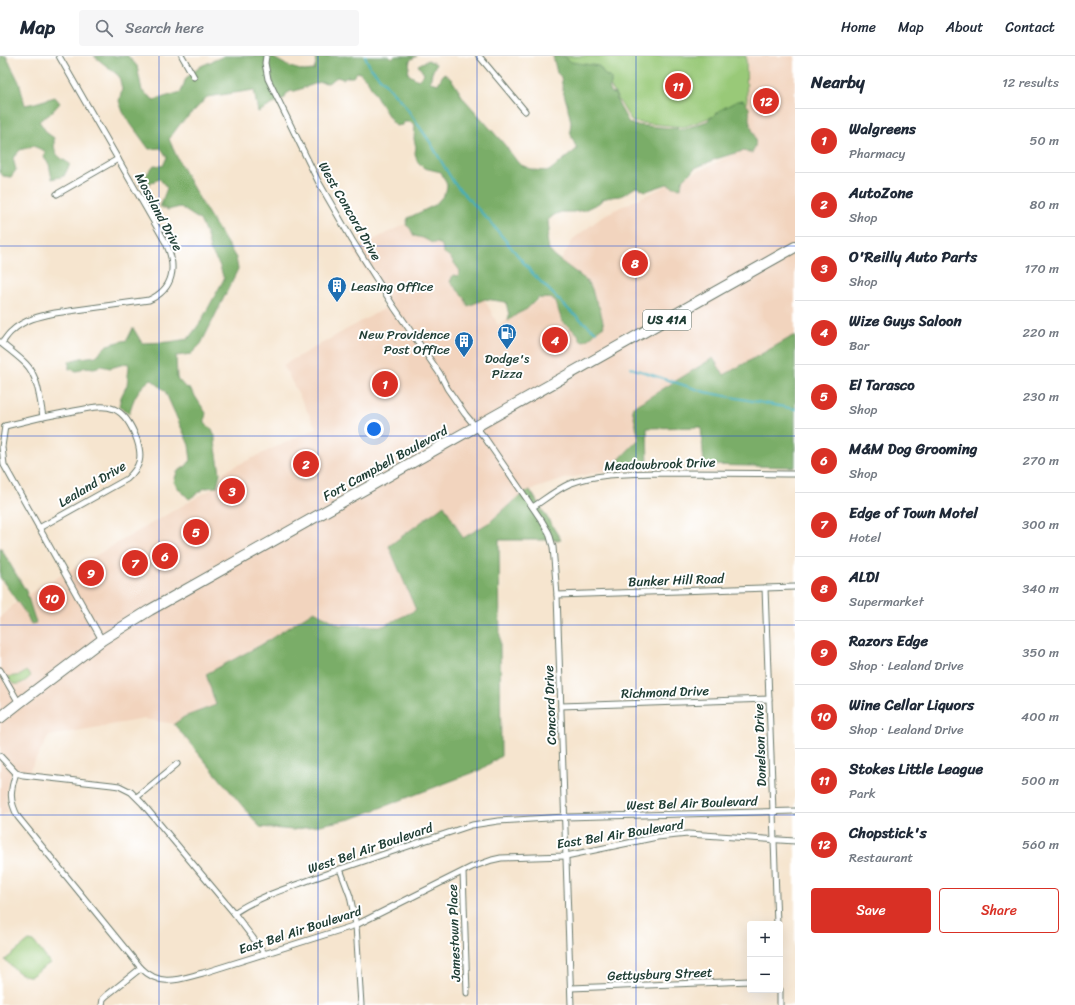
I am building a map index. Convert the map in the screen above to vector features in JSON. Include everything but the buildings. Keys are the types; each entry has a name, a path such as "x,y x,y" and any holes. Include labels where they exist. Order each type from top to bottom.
{"highway":[{"name":"Fort Campbell Boulevard","path":"0,718 102,640 150,610 795,248"}],"street":[{"name":"Mossland Drive","path":"1,342 12,331 24,323 40,316 149,300 156,297 164,290 172,272 170,252 58,56"},
{"path":"182,56 194,77"},
{"name":"West Concord Drive","path":"266,56 265,63 268,79 318,181 352,240 394,307 440,374 447,388 476,427"},
{"path":"479,56 525,111"},
{"path":"57,194 118,159"},
{"path":"1,342 27,364 33,373 43,417"},
{"name":"Lealand Drive","path":"39,528 127,479 135,471 140,455 138,444 135,435 122,414 113,408 102,407 2,425 4,465 39,528 102,640"},
{"name":"Concord Drive","path":"476,427 534,508 549,533 554,547 557,594 571,1005"},
{"name":"Meadowbrook Drive","path":"534,508 554,492 570,484 592,478 641,473 704,472 795,474"},
{"name":"Bunker Hill Road","path":"557,594 795,587"},
{"name":"Donelson Drive","path":"765,588 777,921"},
{"path":"0,670 19,703"},
{"name":"Richmond Drive","path":"561,706 769,699"},
{"path":"0,756 16,773 23,775 119,786 132,792 234,913 265,954"},
{"path":"137,797 177,764"},
{"name":"East Bel Air Boulevard","path":"16,773 11,793 12,804 18,817 141,968 146,973 158,980 171,981 203,973 356,925 463,872 484,862 492,860 566,856 658,837 688,834 795,841"},
{"name":"West Bel Air Boulevard","path":"234,913 246,905 264,897 340,869 472,825 498,821 565,817 795,811"},
{"path":"340,869 350,896 356,925 361,1005"},
{"name":"Jamestown Place","path":"463,872 467,993"},
{"path":"102,1005 103,999 106,996 141,968"},
{"name":"Gettysburg Street","path":"571,988 747,981"},
{"path":"780,993 780,1005"}],"shaded area":[{"path":"746,56 795,56 795,335 724,375 713,358 632,408 639,439 609,470 568,478 530,490 517,498 490,522 463,538 444,505 389,546 416,610 383,626 340,625 314,611 261,644 206,674 216,706 184,717 174,724 144,719 49,736 28,773 19,768 9,779 6,802 8,811 0,817 0,617 20,599 220,484 223,472 316,428 283,365 389,306 353,250 421,216 486,302 498,325 538,301 573,239 606,214 756,144 747,124"}],"green space":[{"path":"0,56 6,56 19,82 25,105 55,97 60,103 50,114 39,121 47,133 54,138 55,151 57,154 70,164 64,176 52,179 49,164 44,158 45,151 33,146 20,150 13,158 16,170 11,177 3,176 0,172"},
{"path":"94,56 128,56 137,66 142,91 154,100 181,92 186,78 201,66 224,56 270,56 290,67 304,71 314,70 316,64 315,56 389,56 391,58 396,56 417,56 410,60 408,74 418,80 424,74 418,65 428,60 436,64 430,82 438,84 444,73 452,80 464,99 504,144 519,164 533,170 549,171 577,149 570,130 571,122 561,77 557,73 553,56 565,56 571,62 599,66 605,75 611,78 611,85 609,87 611,93 615,94 629,123 635,125 684,129 707,121 722,109 737,101 743,100 749,108 749,118 755,143 752,153 743,151 716,159 695,168 682,181 681,188 667,184 646,191 636,187 621,196 603,199 599,203 584,210 561,212 548,220 549,231 547,238 549,250 554,256 586,280 592,289 600,309 604,326 584,341 580,340 578,334 562,321 555,300 553,299 538,298 527,309 508,321 509,315 506,302 485,299 468,306 464,297 450,282 453,275 458,276 460,271 450,257 443,252 442,245 414,236 410,228 406,225 408,218 435,205 446,191 447,185 441,172 424,168 417,161 414,139 415,125 410,122 404,122 402,125 396,126 386,113 368,82 360,73 357,72 353,77 343,79 337,77 328,83 320,82 291,91 286,94 285,98 258,112 254,90 207,97 180,124 169,139 191,185 236,258 238,269 201,344 191,354 176,356 177,378 183,385 191,390 206,413 205,422 207,426 212,429 215,436 220,473 217,487 205,488 189,499 174,482 177,472 186,466 191,460 189,445 165,391 151,379 137,394 129,414 119,406 121,397 127,385 128,363 110,368 101,366 94,368 85,367 77,371 69,369 69,361 96,356 107,345 127,340 133,328 142,343 169,342 188,339 200,323 224,279 219,264 210,250 207,235 200,220 180,207 168,210 160,207 167,188 159,178 144,188 139,184 154,165 163,166 167,157 161,148 149,149 130,123 123,112 119,101 122,89 119,76"},
{"path":"559,56 746,56 747,104 684,127 632,122 599,68 561,66"},
{"path":"795,335 795,467 704,465 701,427 647,428 648,467 609,470 639,439 632,408 713,358 724,375"},
{"path":"530,490 561,540 499,540 501,756 480,770 351,819 293,830 260,827 174,724 184,717 216,705 206,674 261,645 314,611 340,625 383,626 416,610 389,546 444,505 463,538 490,522 517,498"},
{"path":"0,547 26,591 36,623 31,624 26,614 0,577"},
{"path":"26,671 31,676 19,684 13,683 8,677 21,675"},
{"path":"29,941 34,942 50,963 31,976 27,976 20,973 5,960"}],"waterway":[{"path":"365,56 370,67 403,103 430,142 454,183 491,223 533,274 571,312 596,332"},
{"path":"631,368 705,392 795,409"}],"place":[{"name":"Stokes Little League","path":"678,86"},
{"name":"Chopstick's","path":"766,101"},
{"name":"ALDI","path":"635,263"},
{"name":"Leasing Office","path":"337,303"},
{"name":"Wize Guys Saloon","path":"555,340"},
{"name":"Dodge's Pizza","path":"507,350"},
{"name":"New Providence Post Office","path":"464,358"},
{"name":"Walgreens","path":"385,384"},
{"name":"AutoZone","path":"306,464"},
{"name":"O'Reilly Auto Parts","path":"232,491"},
{"name":"El Tarasco","path":"196,532"},
{"name":"M&M Dog Grooming","path":"165,556"},
{"name":"Edge of Town Motel","path":"135,563"},
{"name":"Razors Edge","path":"91,573"},
{"name":"Wine Cellar Liquors","path":"52,598"}]}
